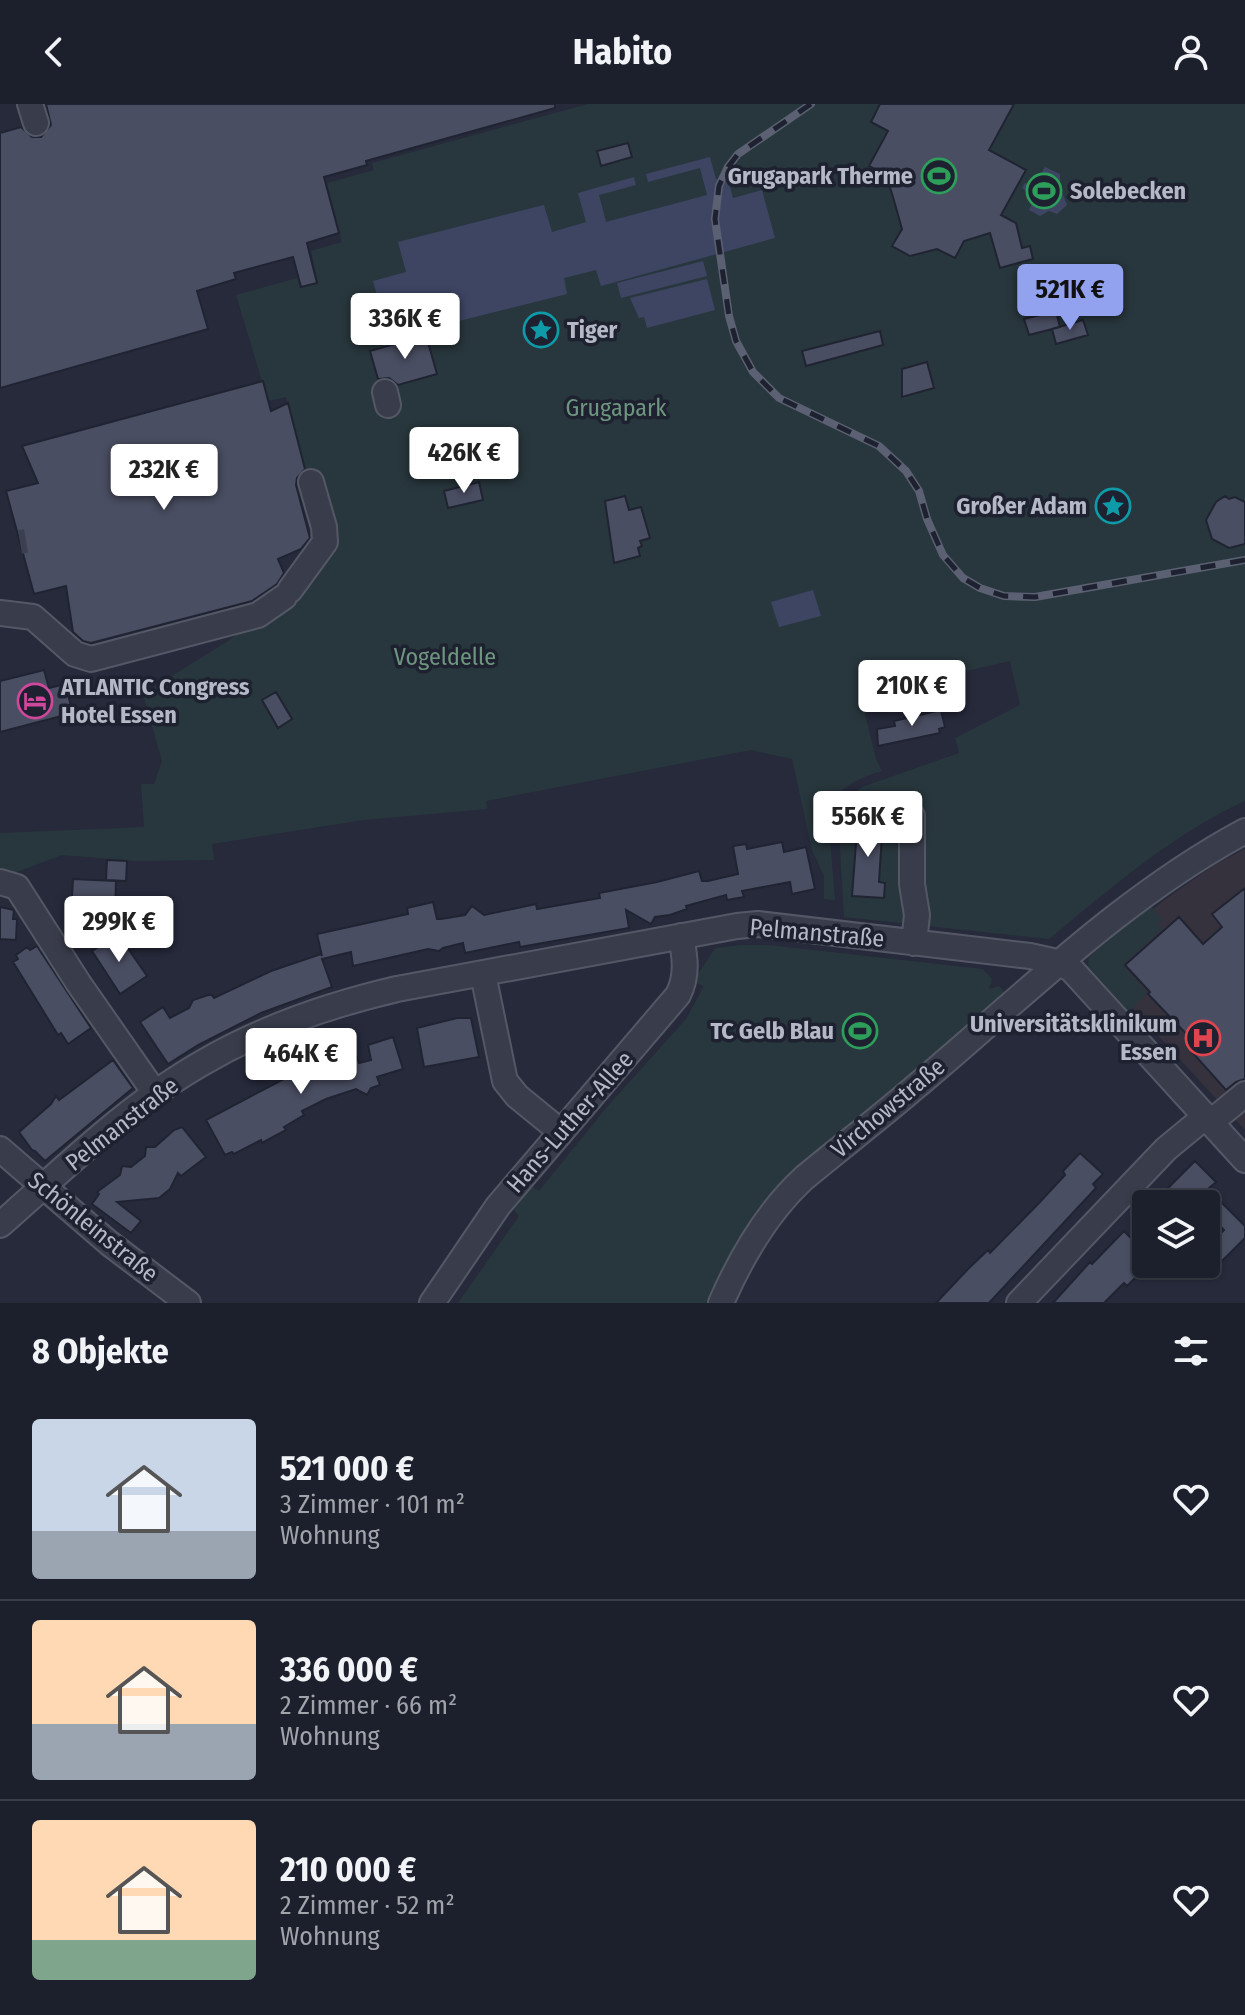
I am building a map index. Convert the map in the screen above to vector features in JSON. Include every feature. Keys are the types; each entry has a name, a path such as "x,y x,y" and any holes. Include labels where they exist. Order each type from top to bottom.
{"street":[{"path":"0,613 33,617 75,654 91,659 258,615 287,593 325,542 324,527 311,482"},
{"path":"912,816 912,884 917,915 914,943"},
{"name":"Virchowstraße","path":"721,1303 755,1238 789,1192 913,1090 1057,962 1173,874 1245,831"},
{"path":"0,882 17,887 79,984 155,1093"},
{"name":"Pelmanstraße","path":"0,1225 104,1132 155,1093 203,1062 255,1035 300,1017 383,992 758,924 1030,956 1057,962"},
{"name":"Hans-Luther-Allee","path":"432,1303 498,1206 678,995 686,966 681,936"},
{"path":"1057,962 1071,969 1245,1160"},
{"path":"483,974 505,1081 517,1096 561,1132"},
{"path":"1019,1303 1166,1149 1245,1094"},
{"name":"Schönleinstraße","path":"0,1149 109,1243 188,1303"}],"shaded area":[{"name":"Universitätsklinikum Essen","path":"1245,849 1245,1130 1094,966 1096,957 1163,901 1216,864"}],"green space":[{"name":"Grugapark","path":"588,104 1245,104 1245,801 1167,846 1049,939 844,917 840,805 862,787 959,753 955,738 1020,705 1010,661 883,690 865,714 882,771 849,785 831,805 828,814 835,900 824,899 824,876 812,850 792,759 751,750 486,801 487,809 364,820 212,844 214,860 136,861 62,855 9,875 0,875 0,833 144,827 141,784 154,784 162,761 143,694 228,641 289,596 332,548 306,474 286,397 268,401 236,295 297,278 300,288 318,283 311,251 342,242 327,183 374,170 372,163"},
{"path":"1150,905 1163,920 1158,924 1162,929 1123,965 1147,993 1129,1012 1088,966 1089,957"},
{"path":"741,945 768,945 983,969 992,979 989,989 999,986 1007,995 820,1155 714,1303 458,1303 519,1216 512,1208 529,1185 539,1191 607,1107 686,1019 704,986 693,982 713,951"}],"water":[{"path":"710,157 716,179 729,183 733,198 762,190 775,238 601,286 596,270 564,278 567,294 415,332 416,337 384,346 381,337 388,334 373,281 406,272 398,242 544,205 552,232 586,222 578,193 634,177 636,185 599,195 606,222 707,195 700,168 648,182 646,174"},
{"name":"Solebecken","path":"1045,167 1060,174 1060,187 1067,205 1057,214 1049,211 1040,216 1029,210 1035,197 1022,188 1025,183 1034,186"},
{"path":"703,261 707,276 621,298 617,283"},
{"path":"707,279 715,310 647,328 644,317 639,318 630,298"},
{"path":"813,590 821,616 779,627 771,602"}],"building":[{"path":"46,104 555,104 555,108 366,161 367,165 324,177 339,233 307,243 317,283 301,287 293,257 234,273 236,279 197,291 208,329 0,388 0,133 21,127 32,137 41,137 51,125"},
{"path":"880,104 1014,104 989,150 1026,170 1001,215 1016,223 1022,248 1030,246 1033,259 1000,268 990,233 964,241 955,258 937,249 910,256 892,246 902,229 893,197 886,175 869,166 888,131 871,122"},
{"path":"628,143 632,157 601,166 597,151"},
{"path":"1056,311 1060,327 1029,335 1024,319"},
{"path":"1083,320 1088,335 1056,344 1052,329"},
{"path":"880,331 883,345 806,366 802,351"},
{"path":"426,335 437,374 398,385 389,378 378,379 370,351"},
{"path":"927,362 934,388 902,397 902,369"},
{"path":"263,381 271,411 288,403 305,469 297,478 296,485 310,538 301,549 278,559 284,573 277,584 252,601 91,643 83,641 73,632 66,586 34,594 6,491 38,483 22,446"},
{"path":"479,482 483,500 448,508 444,491"},
{"path":"625,496 629,510 641,507 650,538 640,541 640,556 614,563 605,501"},
{"path":"1225,496 1245,502 1245,544 1229,548 1212,539 1206,520 1216,502"},
{"name":"ATLANTIC Congress Hotel Essen","path":"44,670 49,688 65,684 73,713 0,732 0,681"},
{"path":"276,692 292,719 278,728 262,700"},
{"path":"941,710 945,727 939,729 940,733 878,746 877,729 895,726 894,721"},
{"path":"858,817 883,818 879,882 885,883 884,898 852,896"},
{"path":"782,842 784,852 806,847 815,889 792,894 790,882 742,891 744,897 727,900 726,895 686,906 687,909 655,917 651,924 626,910 629,928 520,947 519,942 465,953 463,943 439,951 428,949 353,966 351,952 322,959 332,987 261,1013 168,1064 140,1022 163,1007 170,1018 189,1008 193,1000 208,995 214,998 271,971 322,956 317,934 408,914 407,908 433,902 437,919 441,919 465,915 472,906 484,915 536,904 537,909 600,898 599,893 699,871 702,881 708,881 738,874 733,846 746,844 747,849"},
{"path":"107,860 127,861 126,881 106,880"},
{"path":"73,879 116,881 115,916 71,914"},
{"path":"1245,888 1245,1079 1226,1090 1192,1052 1198,1046 1125,965 1179,917 1203,944 1222,927 1212,914"},
{"path":"0,907 14,910 16,940 0,939"},
{"path":"118,934 147,976 120,994 92,951"},
{"path":"37,946 91,1028 68,1044 61,1033 58,1035 13,962 18,959 16,955 27,947 30,950"},
{"path":"457,1018 471,1018 479,1057 424,1067 417,1028"},
{"path":"393,1037 403,1069 377,1077 380,1085 371,1088 367,1095 356,1089 326,1099 302,1111 304,1115 284,1127 286,1130 262,1143 261,1140 234,1154 225,1155 206,1120 320,1060 354,1050 359,1063 371,1060 368,1045"},
{"path":"113,1060 133,1088 45,1161 19,1132 56,1096 59,1100"},
{"path":"182,1127 206,1157 181,1176 178,1173 170,1189 159,1198 117,1202 141,1221 131,1233 92,1204 99,1194 97,1192 120,1175 122,1166 131,1167 145,1156 146,1147 155,1147"},
{"path":"1080,1153 1103,1174 1093,1184 1096,1188 989,1303 936,1303 1039,1203"},
{"path":"1195,1161 1216,1182 1209,1190 1166,1190"},
{"path":"1220,1201 1245,1226 1245,1238 1220,1263 1220,1234 1224,1230 1220,1226"},
{"path":"1124,1231 1132,1239 1132,1278 1135,1278 1127,1286 1124,1283 1104,1303 1053,1303 1090,1262 1092,1264"}],"tunnel":[{"path":"20,542 26,541"}],"railway":[{"path":"811,104 738,154 719,186 715,219 729,316 736,341 753,372 779,398 879,446 906,471 919,491 943,555 963,578 980,588 1004,596 1035,597 1245,560"}],"place":[{"name":"Grugapark Therme","path":"939,176"},
{"name":"Solebecken","path":"1044,191"},
{"name":"Tiger","path":"541,330"},
{"name":"Großer Adam","path":"1113,506"},
{"name":"ATLANTIC Congress Hotel Essen","path":"35,701"},
{"name":"TC Gelb Blau","path":"860,1031"},
{"name":"Universitätsklinikum Essen","path":"1203,1038"}],"park label":[{"name":"Vogeldelle","path":"445,657"}]}
